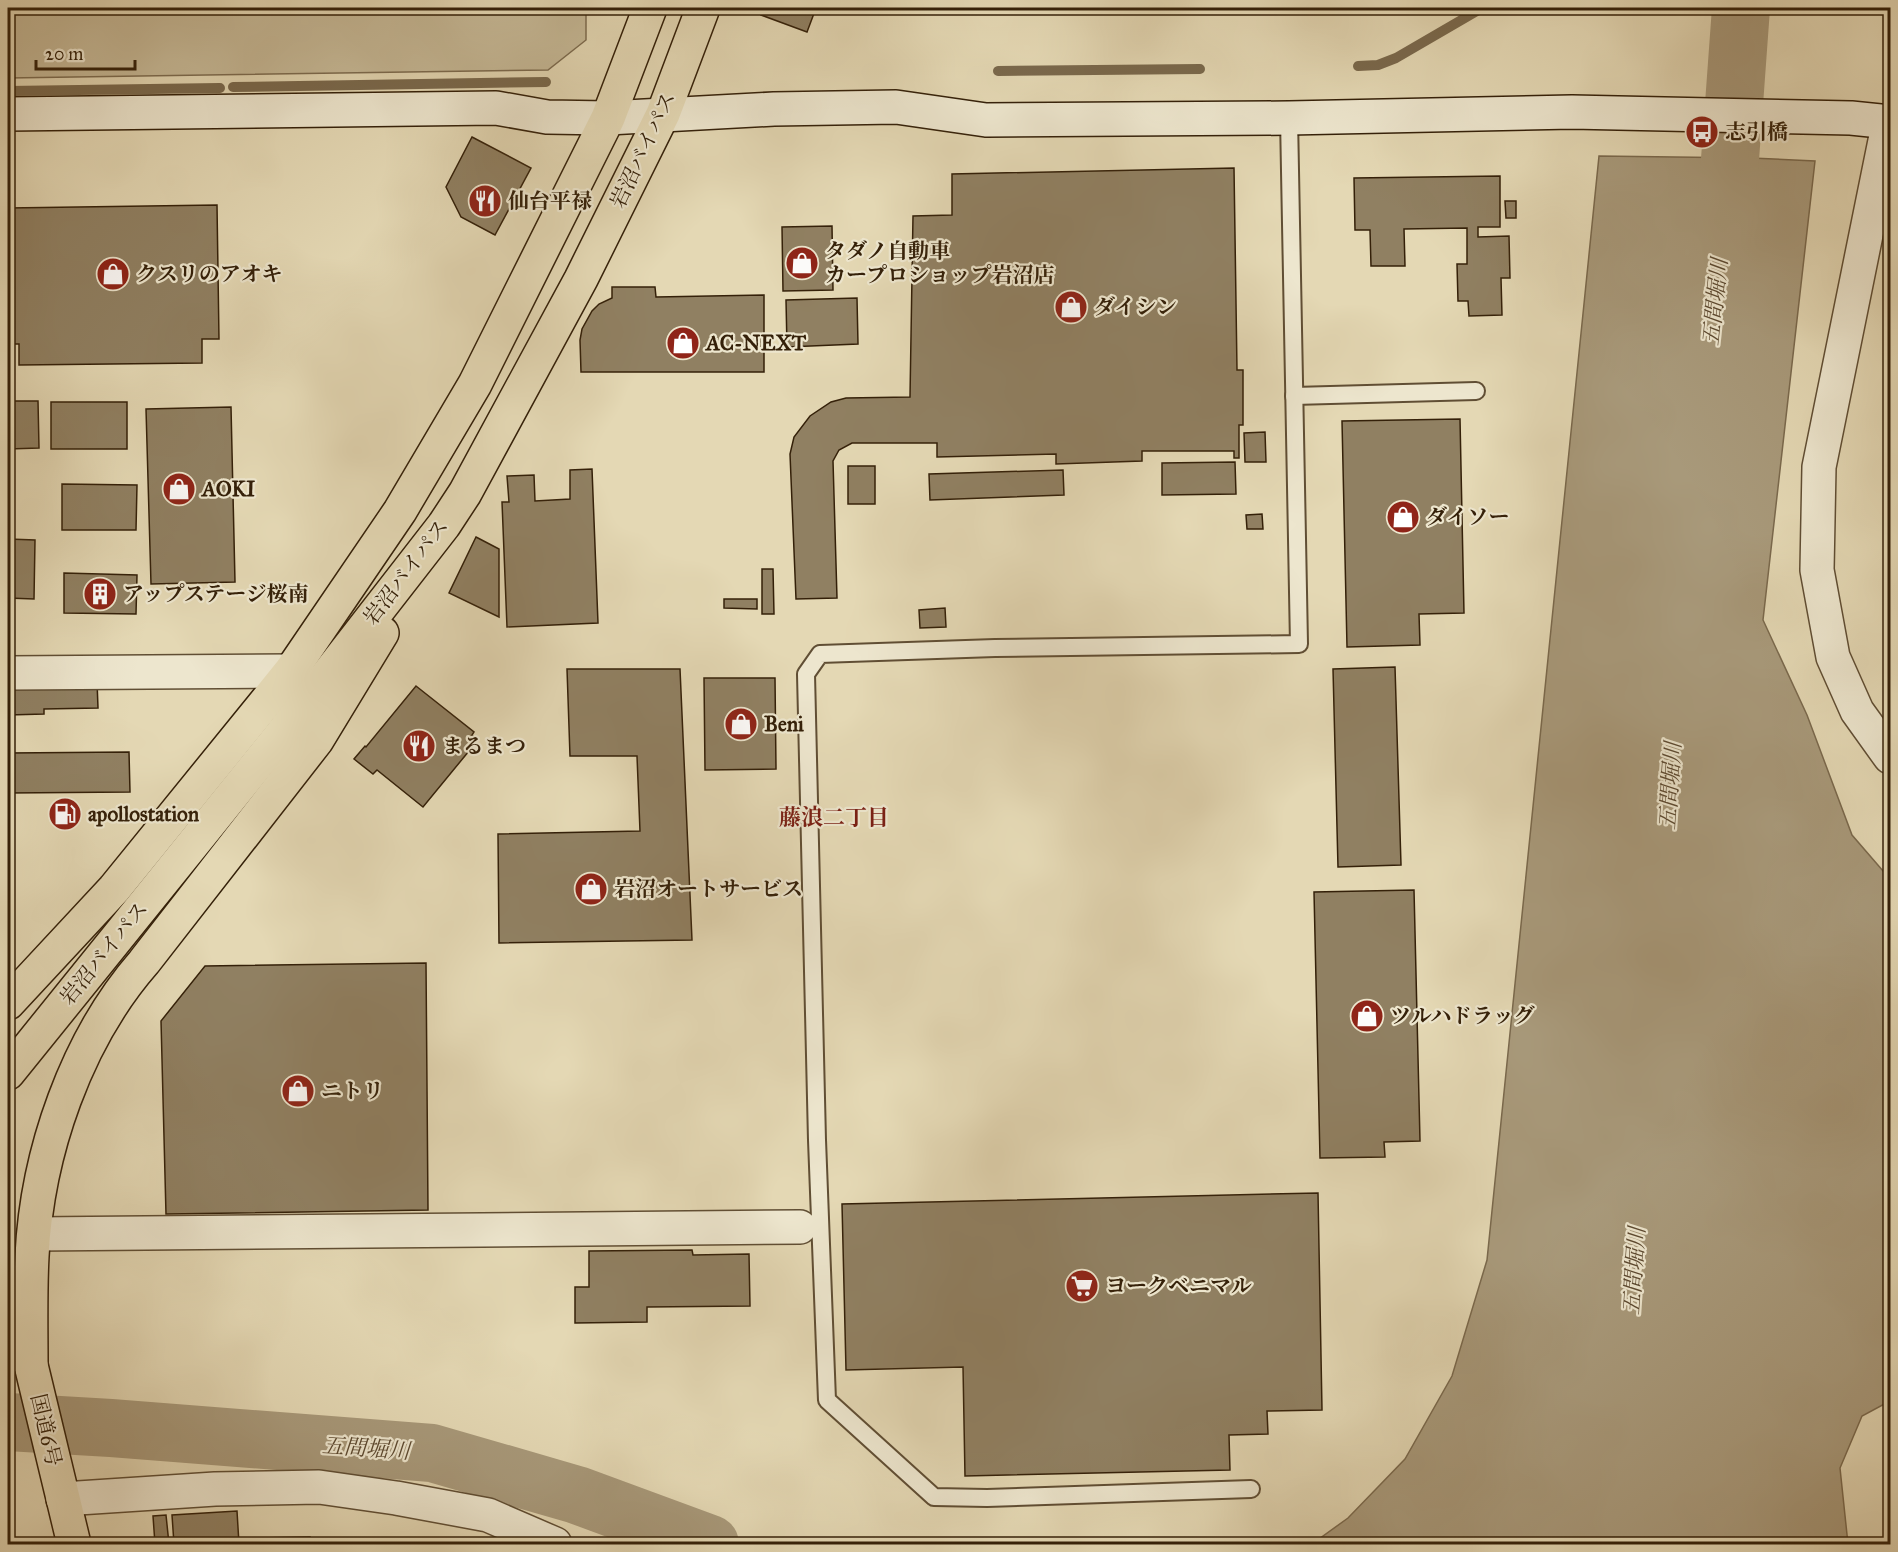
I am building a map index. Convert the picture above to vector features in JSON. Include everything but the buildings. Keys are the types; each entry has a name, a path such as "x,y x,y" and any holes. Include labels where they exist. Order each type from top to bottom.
{"highway":[{"name":"岩沼バイパス","path":"8,1003 114,889 291,671 400,511 475,384 608,118 650,8"},
{"name":"岩沼バイパス","path":"8,1073 280,736 444,525 465,493 581,279 663,114 703,8"},
{"path":"31,1365 32,1254 47,1156 61,1108 77,1068 122,987 152,953 316,740 374,648 444,525"},
{"name":"国道6号","path":"8,1319 31,1365 74,1545"}],"street":[{"path":"8,114 496,108 548,117 608,118 774,109 896,107 986,120 1289,118 1572,112 1851,118 1890,122 1819,467 1817,570 1833,657 1857,711 1890,757"},
{"path":"8,673 291,671"},
{"path":"35,1234 800,1227"},
{"path":"63,1499 214,1489 319,1487 488,1515 555,1545"}],"lane":[{"path":"1251,1490 987,1498 934,1497 827,1400 817,1140 807,674 820,654 995,648 1299,644 1289,118"},
{"path":"1294,396 1476,391"}],"shaded area":[{"path":"8,8 586,8 586,40 548,70 8,78"}],"water":[{"path":"1599,156 1815,161 1763,620 1807,715 1852,835 1890,879 1890,1401 1862,1416 1840,1468 1848,1544 1312,1544 1348,1518 1405,1459 1452,1376 1487,1260"}],"waterway":[{"path":"1358,66 1378,65 1396,58 1482,8"},
{"name":"五間堀川","path":"1722,236 1741,8"},
{"path":"998,71 1200,69"},
{"path":"233,87 546,82"},
{"path":"8,91 220,88"},
{"name":"五間堀川","path":"8,1422 432,1453 577,1495 710,1544"}],"place":[{"name":"志引橋","path":"1702,132"},
{"name":"仙台平禄","path":"485,201"},
{"name":"タダノ自動車 カープロショップ岩沼店","path":"802,263"},
{"name":"クスリのアオキ","path":"113,274"},
{"name":"ダイシン","path":"1071,307"},
{"name":"AC-NEXT","path":"683,343"},
{"name":"AOKI","path":"179,489"},
{"name":"ダイソー","path":"1403,517"},
{"name":"アップステージ桜南","path":"100,594"},
{"name":"Beni","path":"741,724"},
{"name":"まるまつ","path":"419,746"},
{"name":"apollostation","path":"65,814"},
{"name":"岩沼オートサービス","path":"591,889"},
{"name":"ツルハドラッグ","path":"1367,1016"},
{"name":"ニトリ","path":"298,1091"},
{"name":"ヨークベニマル","path":"1082,1286"}],"district":[{"name":"藤浪二丁目","path":"834,817"}]}
